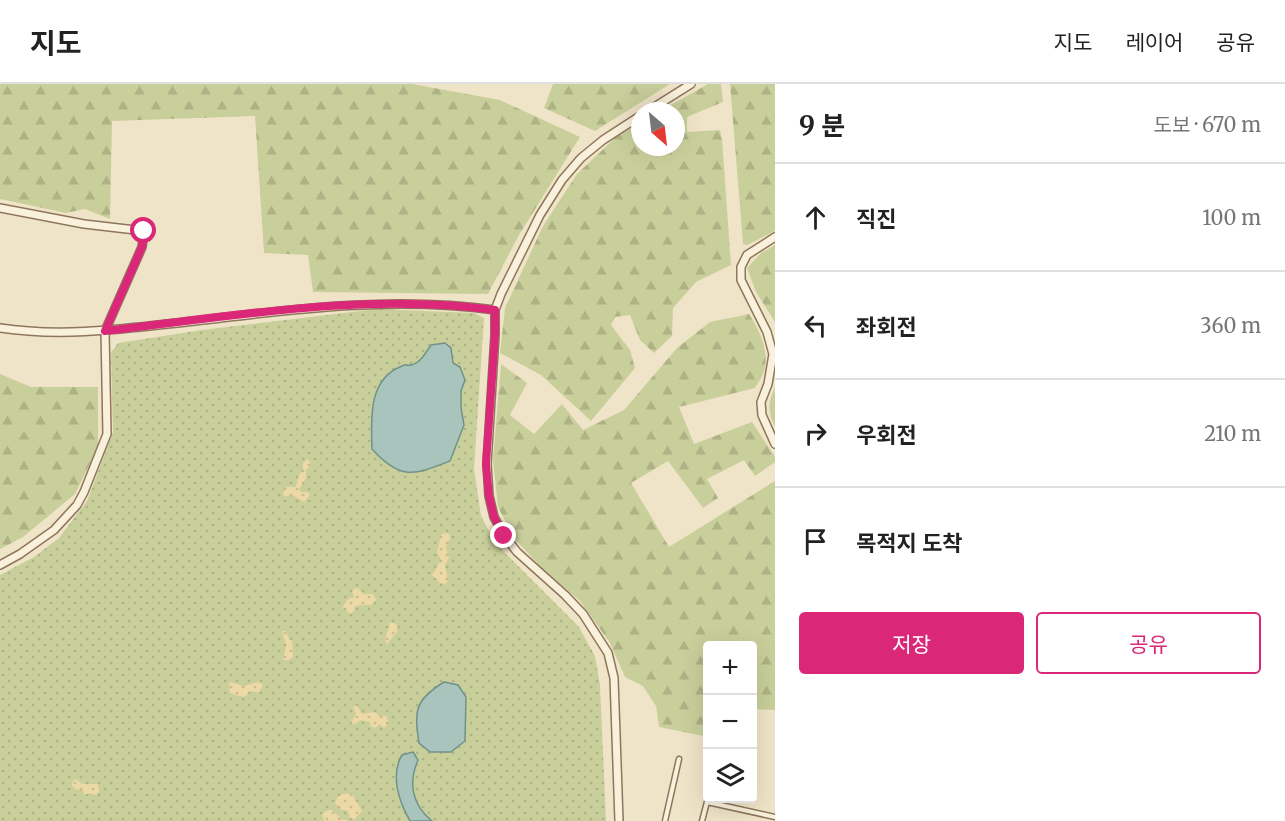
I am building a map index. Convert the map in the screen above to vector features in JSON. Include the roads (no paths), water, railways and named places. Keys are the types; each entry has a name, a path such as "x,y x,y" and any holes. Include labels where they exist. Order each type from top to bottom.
{"street":[{"path":"662,102 691,84"},
{"path":"619,821 614,678 608,653 583,614 517,552 504,536 494,517 489,496 486,464 495,310 540,215 562,180 581,158 631,122"},
{"path":"0,208 84,224 144,231 142,247 105,331 107,434 84,492 77,505 54,530 0,565"},
{"path":"775,237 747,255 741,267 741,280 767,332 773,354 768,384 761,402 762,415 775,444"},
{"path":"0,328 41,332 105,331 373,303 463,306 495,310"}],"lane":[{"path":"665,821 679,759"},
{"path":"702,821 706,802 775,817"},
{"path":"760,821 761,814"}],"water":[{"path":"445,343 451,348 453,363 460,367 465,380 461,391 464,425 450,461 417,472 400,471 372,449 372,413 377,390 391,372 404,365 417,362 431,345"},
{"path":"444,682 458,685 466,697 465,741 451,752 430,752 419,743 417,714 427,694"},
{"path":"413,752 418,760 413,777 416,801 432,821 410,821 399,797 396,780 398,763 402,755"}]}
